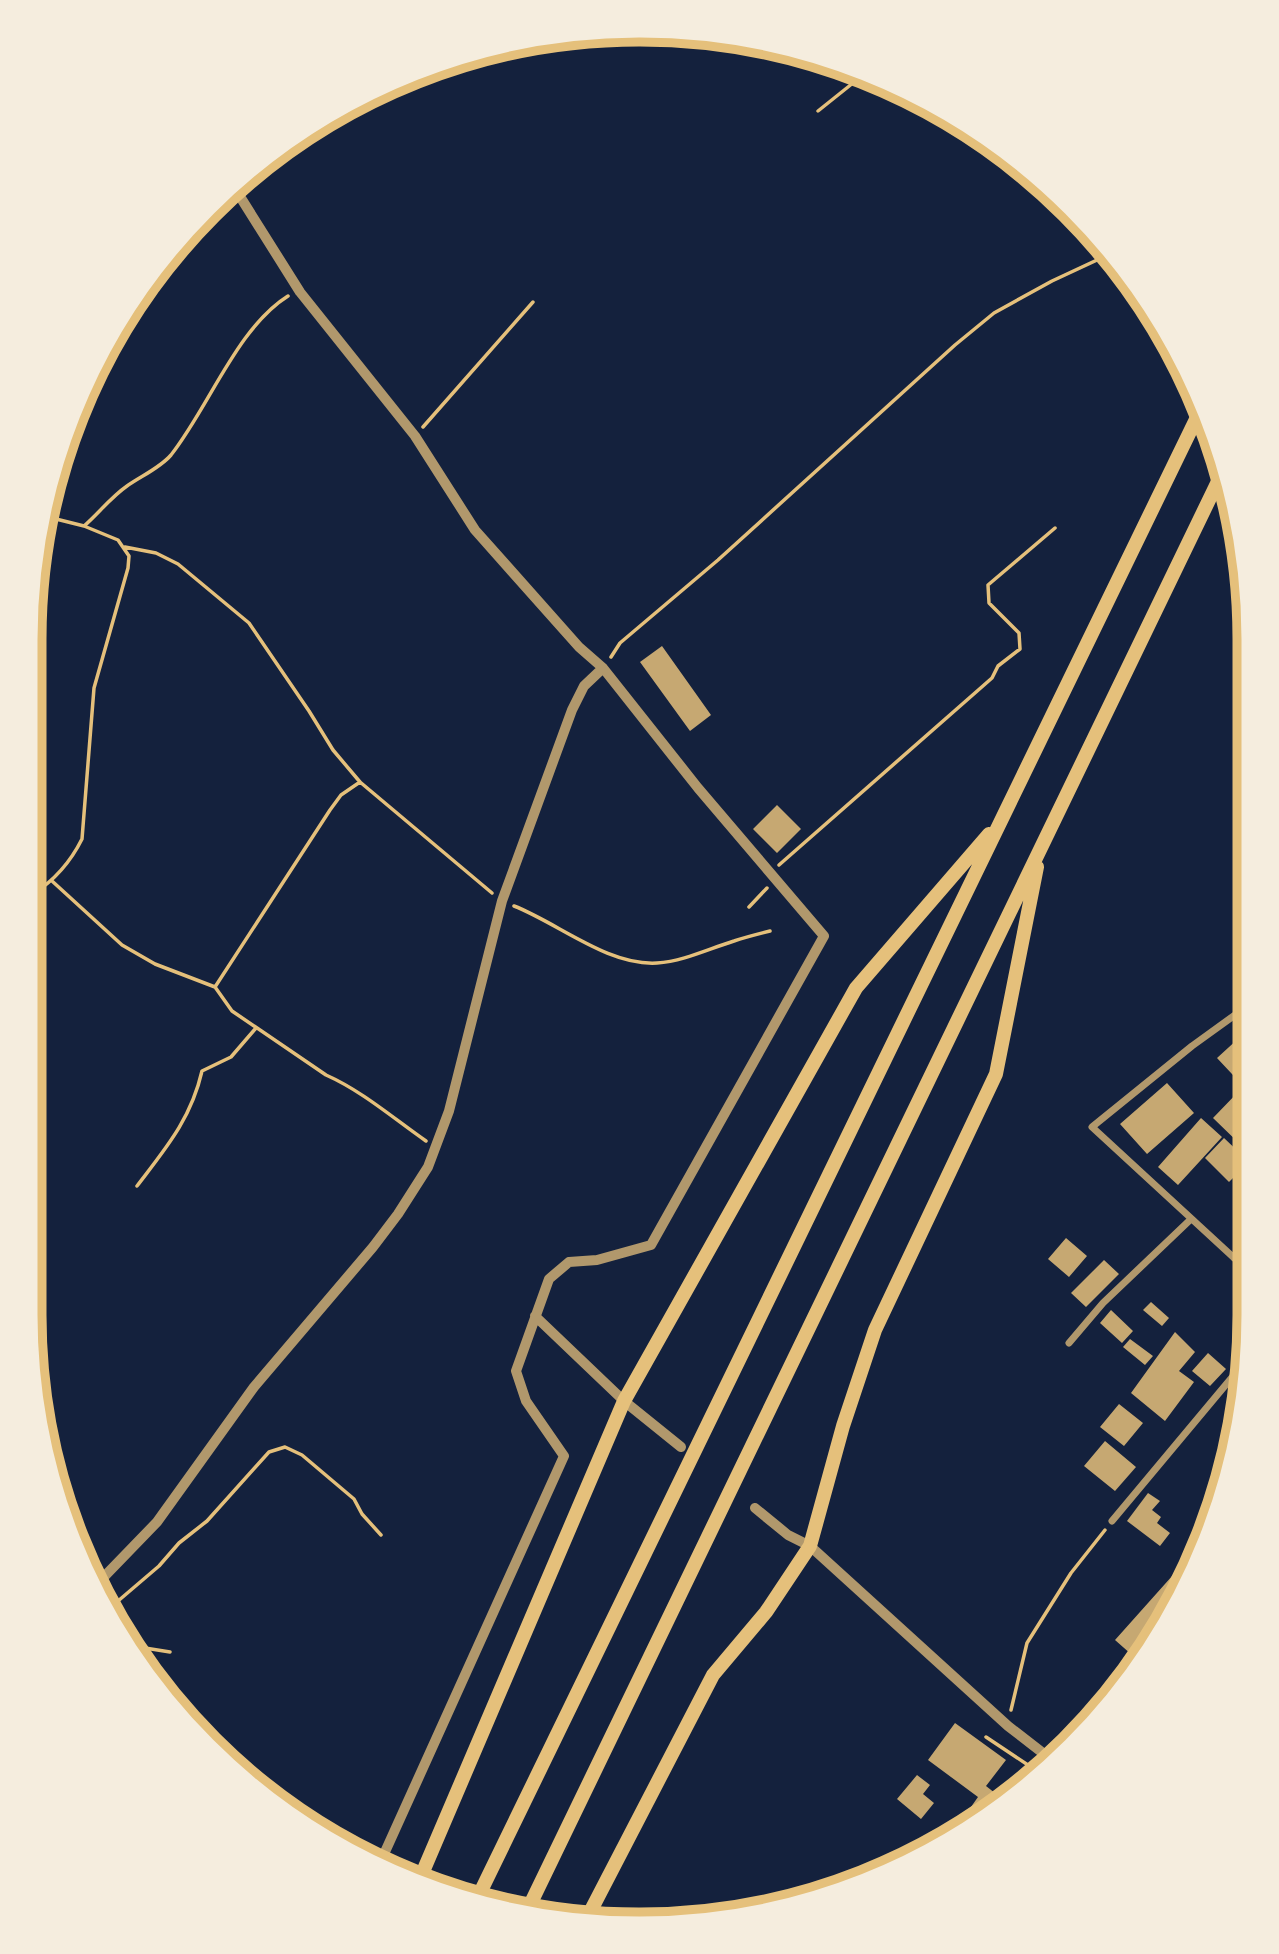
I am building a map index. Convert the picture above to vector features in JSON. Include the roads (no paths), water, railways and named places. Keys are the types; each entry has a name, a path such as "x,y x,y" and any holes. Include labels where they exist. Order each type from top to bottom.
{"highway":[{"path":"482,1891 1195,421"},
{"path":"531,1902 1217,484"},
{"path":"423,1871 624,1401 856,988 1002,820"},
{"path":"591,1910 713,1675 766,1612 810,1546 843,1426 875,1330 996,1074 1041,847"}],"street":[{"path":"240,196 300,292 415,436 475,530 579,646 603,668 698,788 824,936 651,1245 597,1260 569,1262 549,1279 516,1370 526,1401 564,1456 384,1854"},
{"path":"103,1578 157,1522 254,1387 398,1214 428,1167 449,1111 502,901 572,710 584,686 603,668"},
{"path":"1237,1014 1192,1046 1092,1127 1237,1261"},
{"path":"1069,1343 1103,1303 1191,1220"},
{"path":"535,1316 624,1401 681,1447"},
{"path":"1112,1521 1234,1375"},
{"path":"755,1508 788,1535 810,1546 1008,1726 1043,1754"}]}
